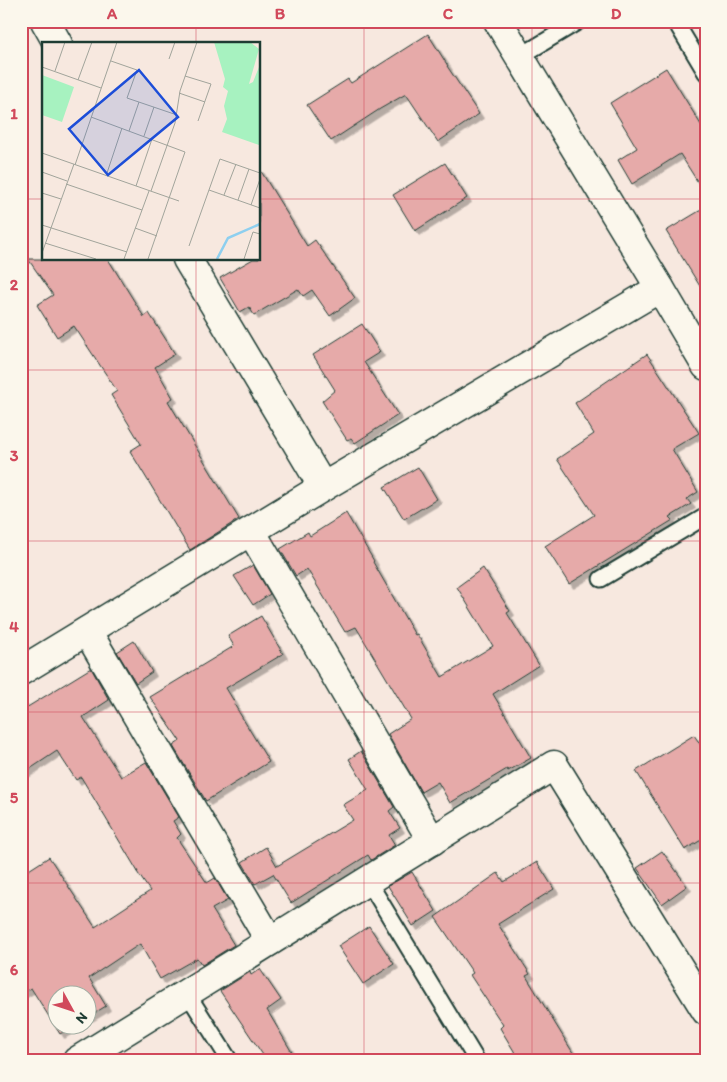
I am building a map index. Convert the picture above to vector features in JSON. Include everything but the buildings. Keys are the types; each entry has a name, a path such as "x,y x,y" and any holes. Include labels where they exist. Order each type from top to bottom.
{"street":[{"path":"45,21 57,42"},
{"path":"498,21 706,366"},
{"path":"188,260 324,487"},
{"path":"21,671 251,530 660,288"},
{"path":"251,530 432,841"},
{"path":"87,631 270,941"},
{"path":"76,1061 554,766 706,1011"}],"lane":[{"path":"519,56 579,21"},
{"path":"675,21 706,73"},
{"path":"601,579 706,516"},
{"path":"368,880 477,1061"},
{"path":"187,993 230,1061"}]}
